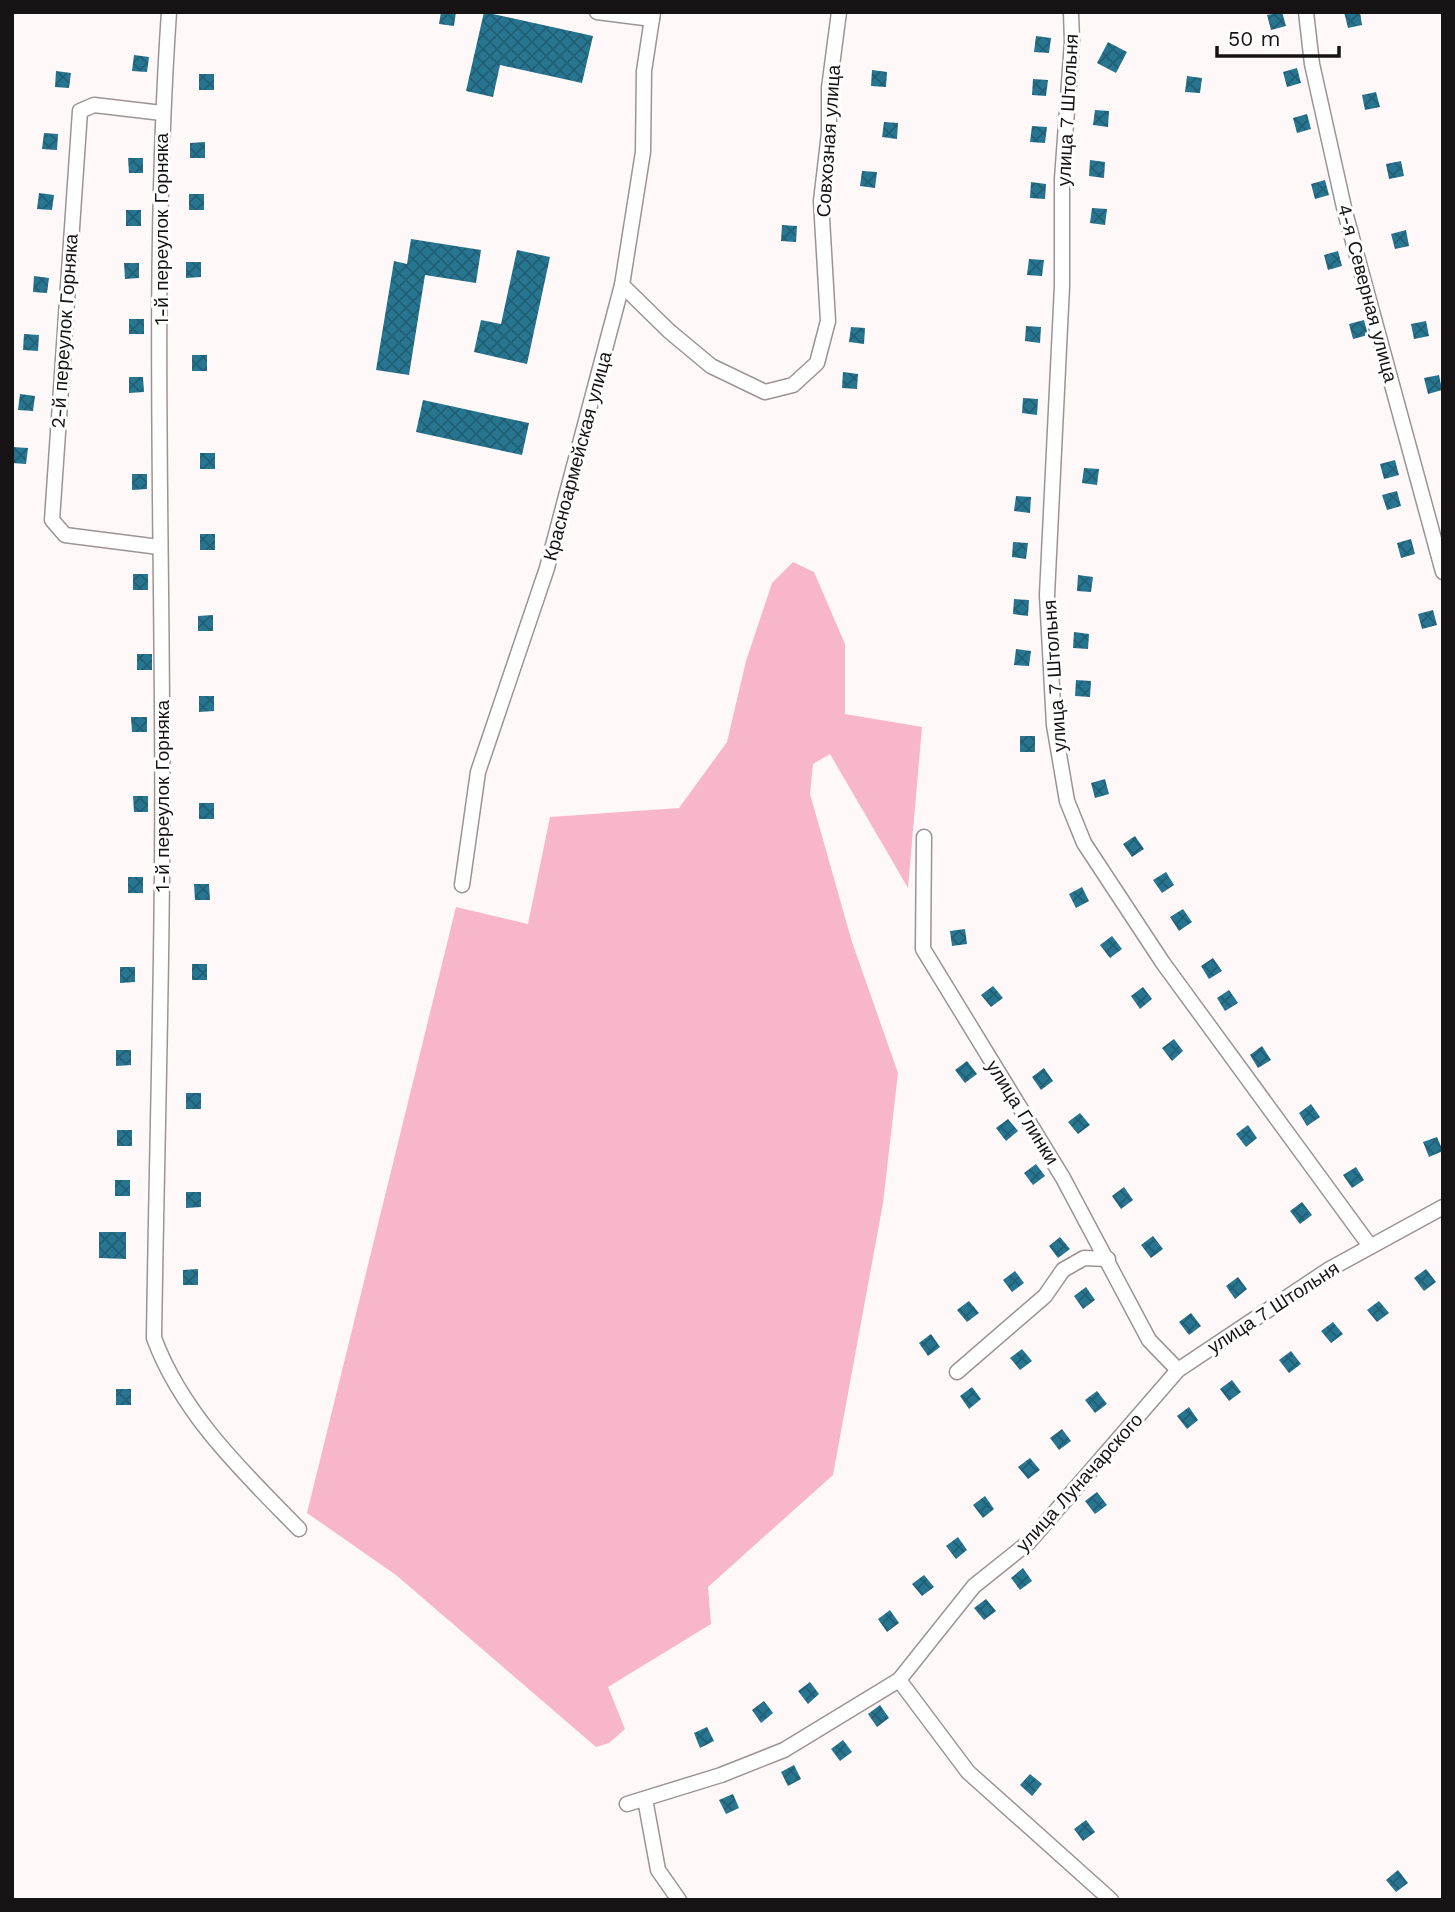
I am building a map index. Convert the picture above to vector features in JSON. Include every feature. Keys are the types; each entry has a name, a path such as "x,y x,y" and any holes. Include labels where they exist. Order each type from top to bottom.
{"street":[{"name":"1-й переулок Горняка","path":"169,12 162,113 159,547 163,850 154,1338 165,1369 192,1412 248,1477 299,1529"},
{"name":"Красноармейская улица","path":"462,885 478,772 547,568 622,285 643,152 644,71 652,16 597,12"},
{"name":"Совхозная улица","path":"622,285 669,331 711,366 765,392 793,385 817,363 828,321 821,201 829,133 829,88 839,12"},
{"name":"улица 7 Штольня","path":"1071,12 1072,42 1062,179 1062,286 1047,596 1054,725 1067,801 1084,843 1163,963 1370,1246"},
{"name":"4-я Северная улица","path":"1306,12 1312,64 1345,212 1443,572"},
{"name":"2-й переулок Горняка","path":"159,547 65,535 52,520 80,111 94,105 162,113"},
{"name":"улица Глинки","path":"924,837 923,949 1063,1178 1149,1340 1178,1370"},
{"name":"улица 7 Штольня","path":"1178,1370 1328,1270 1443,1207"},
{"path":"957,1372 1045,1296 1063,1270 1084,1258 1108,1259"},
{"name":"улица Луначарского","path":"627,1804 784,1750 899,1680 974,1587 1029,1542 1178,1370"},
{"path":"899,1680 968,1772 1111,1900"},
{"path":"645,1799 658,1870 679,1900"}],"shaded area":[{"path":"793,562 814,572 845,644 845,714 922,727 908,888 830,754 813,764 810,794 852,942 898,1073 883,1203 833,1475 708,1587 711,1624 608,1687 625,1729 609,1743 596,1747 396,1575 307,1513 456,907 528,924 550,817 679,808 727,742 746,661 772,583"}],"building":[{"path":"441,12 456,12 454,26 439,24"},
{"path":"484,12 593,36 582,83 500,65 493,97 466,91"},
{"path":"1282,12 1286,26 1271,30 1267,15"},
{"path":"1344,12 1360,12 1362,25 1348,28"},
{"path":"1036,36 1051,38 1049,53 1034,52"},
{"path":"1108,42 1127,52 1116,73 1097,63"},
{"path":"134,55 149,57 147,72 132,71"},
{"path":"1297,68 1301,83 1287,87 1283,72"},
{"path":"872,70 887,72 886,87 871,86"},
{"path":"56,71 71,73 69,88 55,87"},
{"path":"199,74 214,74 214,90 199,90"},
{"path":"1187,76 1202,78 1200,93 1185,92"},
{"path":"1033,79 1048,80 1046,96 1032,95"},
{"path":"1376,92 1380,107 1365,110 1362,95"},
{"path":"1095,110 1109,111 1108,127 1093,125"},
{"path":"1307,114 1311,129 1297,133 1293,118"},
{"path":"884,122 898,123 897,139 882,137"},
{"path":"1032,126 1047,127 1045,143 1030,142"},
{"path":"44,133 58,134 57,150 42,149"},
{"path":"205,142 205,158 190,158 190,143"},
{"path":"128,158 143,158 143,173 129,173"},
{"path":"1090,160 1105,162 1104,178 1089,176"},
{"path":"1401,161 1404,176 1389,179 1386,164"},
{"path":"862,171 877,172 875,188 860,186"},
{"path":"1325,180 1329,195 1315,199 1311,184"},
{"path":"1031,182 1046,184 1045,199 1030,198"},
{"path":"39,193 54,195 52,210 37,209"},
{"path":"189,194 204,194 204,210 189,210"},
{"path":"1092,208 1107,209 1105,225 1090,223"},
{"path":"126,210 141,210 141,226 126,226"},
{"path":"782,225 797,226 796,242 781,241"},
{"path":"1406,230 1409,246 1395,249 1391,234"},
{"path":"411,239 481,250 476,283 425,275 409,375 376,370 394,261 407,264"},
{"path":"517,250 550,257 527,364 474,352 481,320 501,324"},
{"path":"1338,251 1342,266 1328,270 1324,255"},
{"path":"1029,259 1044,260 1042,276 1027,275"},
{"path":"186,262 201,262 201,277 186,278"},
{"path":"124,263 139,263 139,278 125,279"},
{"path":"34,276 49,278 47,293 33,292"},
{"path":"129,319 144,319 144,334 129,334"},
{"path":"1364,320 1368,335 1353,339 1349,324"},
{"path":"1426,321 1429,336 1414,339 1411,324"},
{"path":"1026,326 1041,327 1040,343 1025,341"},
{"path":"851,327 865,328 864,344 849,342"},
{"path":"24,334 39,335 38,351 23,350"},
{"path":"192,355 207,355 207,371 192,371"},
{"path":"843,372 858,374 857,389 842,388"},
{"path":"1439,375 1442,390 1428,394 1424,378"},
{"path":"129,377 143,377 144,392 129,393"},
{"path":"20,394 35,396 33,411 18,410"},
{"path":"1023,398 1038,399 1037,415 1022,413"},
{"path":"423,400 529,423 522,455 416,432"},
{"path":"12,447 28,448 26,464 12,463"},
{"path":"200,453 215,453 215,469 200,469"},
{"path":"1395,460 1399,475 1384,479 1380,464"},
{"path":"1084,468 1099,469 1097,485 1082,483"},
{"path":"132,474 147,474 147,489 132,490"},
{"path":"1397,491 1401,506 1387,510 1382,495"},
{"path":"1016,496 1031,497 1030,513 1014,511"},
{"path":"200,534 215,534 215,550 200,550"},
{"path":"1411,539 1415,554 1401,558 1397,543"},
{"path":"1013,542 1028,543 1026,559 1012,557"},
{"path":"133,574 148,574 148,590 133,590"},
{"path":"1078,575 1093,577 1091,592 1077,591"},
{"path":"1014,599 1029,600 1028,616 1013,614"},
{"path":"1433,610 1437,625 1422,629 1418,614"},
{"path":"213,615 213,631 198,631 198,616"},
{"path":"1074,632 1089,634 1088,649 1073,648"},
{"path":"1016,649 1031,651 1029,666 1014,665"},
{"path":"137,654 152,654 152,670 137,670"},
{"path":"1076,680 1091,681 1090,697 1075,696"},
{"path":"199,696 214,696 214,711 199,712"},
{"path":"131,717 147,717 147,732 132,732"},
{"path":"1020,736 1035,736 1035,752 1020,752"},
{"path":"1105,779 1109,794 1095,798 1091,783"},
{"path":"133,796 148,796 148,812 134,812"},
{"path":"199,803 214,803 214,819 199,819"},
{"path":"1135,836 1144,849 1132,857 1123,844"},
{"path":"1166,872 1174,885 1162,893 1153,880"},
{"path":"128,877 143,877 143,893 128,893"},
{"path":"194,884 209,884 210,900 195,900"},
{"path":"1082,887 1089,901 1076,908 1069,894"},
{"path":"1183,909 1192,922 1179,931 1170,917"},
{"path":"965,929 967,944 952,946 950,931"},
{"path":"1112,936 1122,949 1110,958 1100,945"},
{"path":"1213,958 1222,971 1209,979 1201,966"},
{"path":"192,964 207,964 207,980 192,980"},
{"path":"120,967 135,967 135,982 120,983"},
{"path":"993,986 1003,998 991,1007 981,995"},
{"path":"1143,987 1152,999 1140,1009 1131,996"},
{"path":"1229,990 1238,1003 1225,1011 1217,998"},
{"path":"1174,1039 1183,1051 1172,1061 1162,1048"},
{"path":"1262,1046 1271,1060 1258,1068 1250,1055"},
{"path":"116,1050 131,1050 131,1065 116,1066"},
{"path":"967,1061 977,1074 965,1083 955,1070"},
{"path":"1044,1068 1053,1081 1041,1090 1032,1077"},
{"path":"186,1093 201,1093 201,1109 186,1109"},
{"path":"1311,1104 1320,1117 1307,1126 1299,1113"},
{"path":"1080,1113 1090,1125 1078,1134 1068,1122"},
{"path":"1008,1119 1018,1131 1006,1141 996,1128"},
{"path":"1248,1125 1257,1138 1246,1147 1236,1134"},
{"path":"117,1130 132,1130 132,1146 117,1146"},
{"path":"1437,1137 1443,1151 1429,1157 1423,1142"},
{"path":"1036,1164 1045,1176 1033,1185 1024,1173"},
{"path":"1356,1167 1364,1180 1352,1188 1343,1175"},
{"path":"115,1180 130,1180 130,1196 115,1196"},
{"path":"1124,1187 1133,1200 1121,1209 1112,1196"},
{"path":"186,1192 201,1192 201,1207 186,1208"},
{"path":"1302,1202 1312,1215 1300,1224 1290,1211"},
{"path":"99,1232 126,1232 126,1259 99,1258"},
{"path":"1153,1236 1163,1249 1151,1258 1141,1245"},
{"path":"1060,1237 1070,1249 1058,1258 1049,1246"},
{"path":"198,1269 198,1285 183,1285 183,1270"},
{"path":"1426,1269 1436,1282 1424,1291 1414,1278"},
{"path":"1015,1271 1024,1283 1012,1292 1003,1280"},
{"path":"1238,1277 1247,1289 1235,1299 1226,1286"},
{"path":"1086,1287 1095,1300 1083,1309 1074,1296"},
{"path":"969,1301 979,1313 967,1322 957,1310"},
{"path":"1379,1301 1389,1313 1377,1322 1367,1310"},
{"path":"1191,1313 1201,1326 1189,1335 1179,1322"},
{"path":"1333,1322 1343,1334 1331,1343 1321,1331"},
{"path":"931,1334 940,1347 928,1356 919,1343"},
{"path":"1022,1349 1032,1361 1020,1370 1010,1358"},
{"path":"1291,1351 1301,1364 1289,1373 1279,1360"},
{"path":"1232,1380 1241,1392 1229,1401 1220,1389"},
{"path":"972,1387 981,1399 969,1409 960,1396"},
{"path":"116,1389 131,1389 131,1405 116,1405"},
{"path":"1097,1391 1107,1404 1095,1413 1085,1400"},
{"path":"1189,1407 1198,1420 1187,1429 1177,1416"},
{"path":"1062,1429 1071,1441 1059,1450 1050,1438"},
{"path":"1030,1458 1040,1470 1028,1479 1018,1467"},
{"path":"1097,1492 1107,1505 1095,1514 1085,1501"},
{"path":"985,1496 994,1509 983,1518 973,1505"},
{"path":"958,1537 967,1550 956,1559 946,1546"},
{"path":"1023,1568 1032,1581 1020,1590 1011,1578"},
{"path":"924,1575 934,1587 922,1596 912,1584"},
{"path":"986,1599 996,1611 984,1620 974,1608"},
{"path":"890,1610 899,1623 887,1632 878,1619"},
{"path":"810,1682 819,1694 808,1704 798,1691"},
{"path":"764,1701 773,1713 761,1723 752,1710"},
{"path":"880,1705 889,1718 877,1727 868,1714"},
{"path":"707,1727 714,1741 700,1748 694,1733"},
{"path":"843,1740 852,1752 840,1761 831,1749"},
{"path":"794,1765 801,1779 788,1786 781,1772"},
{"path":"1030,1774 1042,1784 1032,1796 1020,1785"},
{"path":"733,1794 739,1808 726,1814 719,1800"},
{"path":"1086,1820 1095,1832 1083,1841 1074,1829"},
{"path":"1398,1870 1408,1883 1396,1892 1386,1880"}]}
